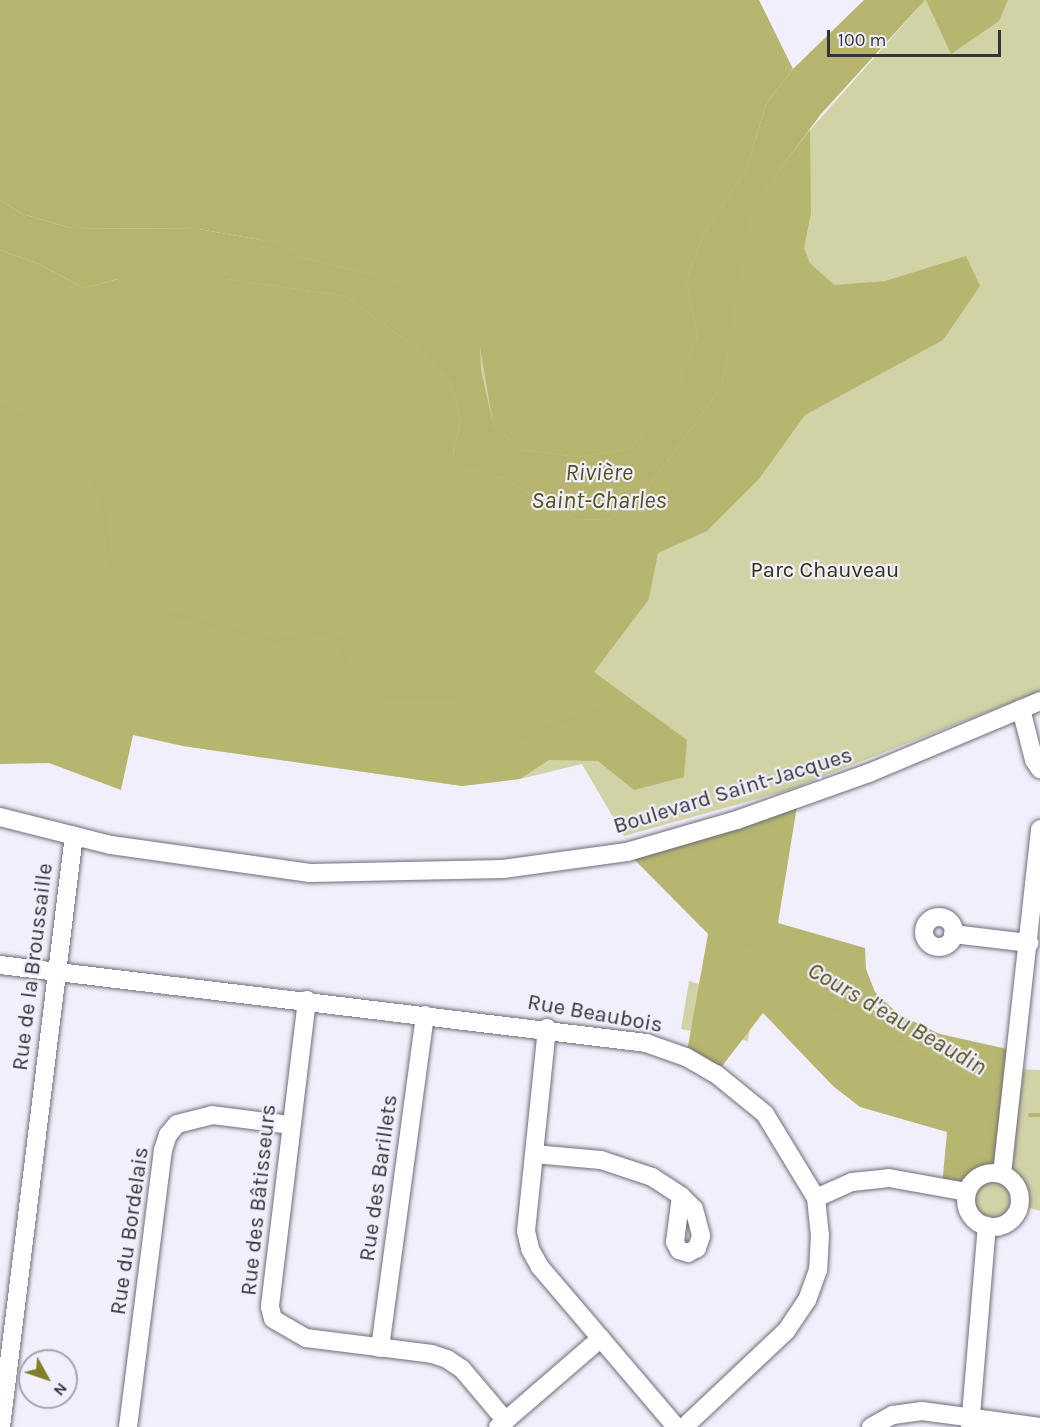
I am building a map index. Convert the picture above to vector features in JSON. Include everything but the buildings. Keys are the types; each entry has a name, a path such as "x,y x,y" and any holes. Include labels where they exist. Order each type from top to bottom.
{"street":[{"path":"1035,705 1034,760 1040,769"},
{"name":"Boulevard Saint-Jacques","path":"0,817 134,848 310,873 503,869 627,852 737,820 869,773 1035,705"},
{"path":"1002,1174 1040,829"},
{"name":"Rue de la Broussaille","path":"1,1419 75,836"},
{"path":"953,934 1029,943"},
{"name":"Rue Beaubois","path":"0,965 547,1028 646,1043 686,1057 716,1074 765,1114 816,1198 820,1235 818,1269 807,1300 786,1331 756,1362 684,1427"},
{"name":"Rue des Bâtisseurs","path":"307,1000 290,1125 270,1307 273,1319 306,1338 432,1354 447,1359 462,1369 502,1424"},
{"name":"Rue des Barillets","path":"380,1348 425,1015"},
{"path":"547,1028 526,1231 530,1249 540,1267 676,1427"},
{"name":"Rue du Bordelais","path":"128,1427 163,1150 168,1135 177,1124 212,1115 290,1125"},
{"path":"534,1154 601,1160 652,1177 681,1196"},
{"path":"991,1173 1002,1174 1018,1190 1020,1205 1011,1220 987,1227 976,1221 967,1208 967,1192 977,1177 991,1173"},
{"path":"816,1198 852,1182 889,1178 967,1192"},
{"path":"970,1422 987,1227"},
{"path":"502,1424 601,1338"},
{"path":"871,1427 893,1415 922,1411 970,1422 1040,1427"}],"green space":[{"name":"Parc Chauveau","path":"925,0 1040,0 1040,691 789,790 624,836 582,764 520,779 462,786 183,746 0,250 84,288 810,130"},
{"path":"689,981 754,1001 748,1041 681,1029"},
{"path":"1014,1069 1040,1070 1040,1211 1020,1205 1011,1220 987,1226 976,1221 967,1208 967,1192 977,1177 1002,1174"}],"shaded area":[{"path":"0,0 759,0 793,69 766,104 747,169 704,234 686,281 698,336 677,391 631,449 578,457 521,450 493,424 480,347 369,274 306,259 271,242 199,229 71,228 22,214 0,200"},
{"path":"926,0 1008,0 999,21 951,54"},
{"name":"Parc Chauveau","path":"810,130 811,213 804,248 810,263 834,285 885,281 966,256 980,286 943,340 805,415 759,479 707,531 658,553 649,599 594,672 687,740 684,777 634,790 598,761 549,760 520,779 462,786 183,746 133,735 121,790 49,763 0,764 0,250 37,263 84,288 118,279 227,279 346,296 423,353 451,384 461,420 453,454 455,465 505,479 576,519 606,520 628,508 651,483 722,386 749,209"},
{"path":"798,800 778,923 865,948 866,969 875,992 898,1014 940,1034 1016,1051 1002,1174 977,1177 967,1192 942,1186 947,1132 860,1107 833,1086 763,1013 716,1074 686,1057 708,934 627,852"}],"water":[{"name":"Rivière Saint-Charles","path":"864,0 925,0 821,114 750,209 722,386 651,483 628,508 606,520 576,519 505,479 454,465 453,455 461,420 451,384 423,353 346,296 227,279 118,279 84,288 37,263 0,250 0,200 22,214 71,228 199,229 272,242 306,259 369,274 412,291 460,328 480,347 481,370 493,424 521,450 578,457 631,449 677,390 698,336 686,281 704,234 747,169 766,104 793,69"}],"waterway":[{"name":"Cours d'eau Beaudin","path":"0,405 25,417 89,470 103,502 110,563 158,610 275,641 325,633 341,640 347,665 373,696 470,699 521,738 596,709 642,755"},
{"name":"Cours d'eau Beaudin","path":"707,905 746,944 823,1002 896,1038 987,1092"},
{"name":"Cours d'eau Beaudin","path":"1030,1115 1040,1115"}]}
